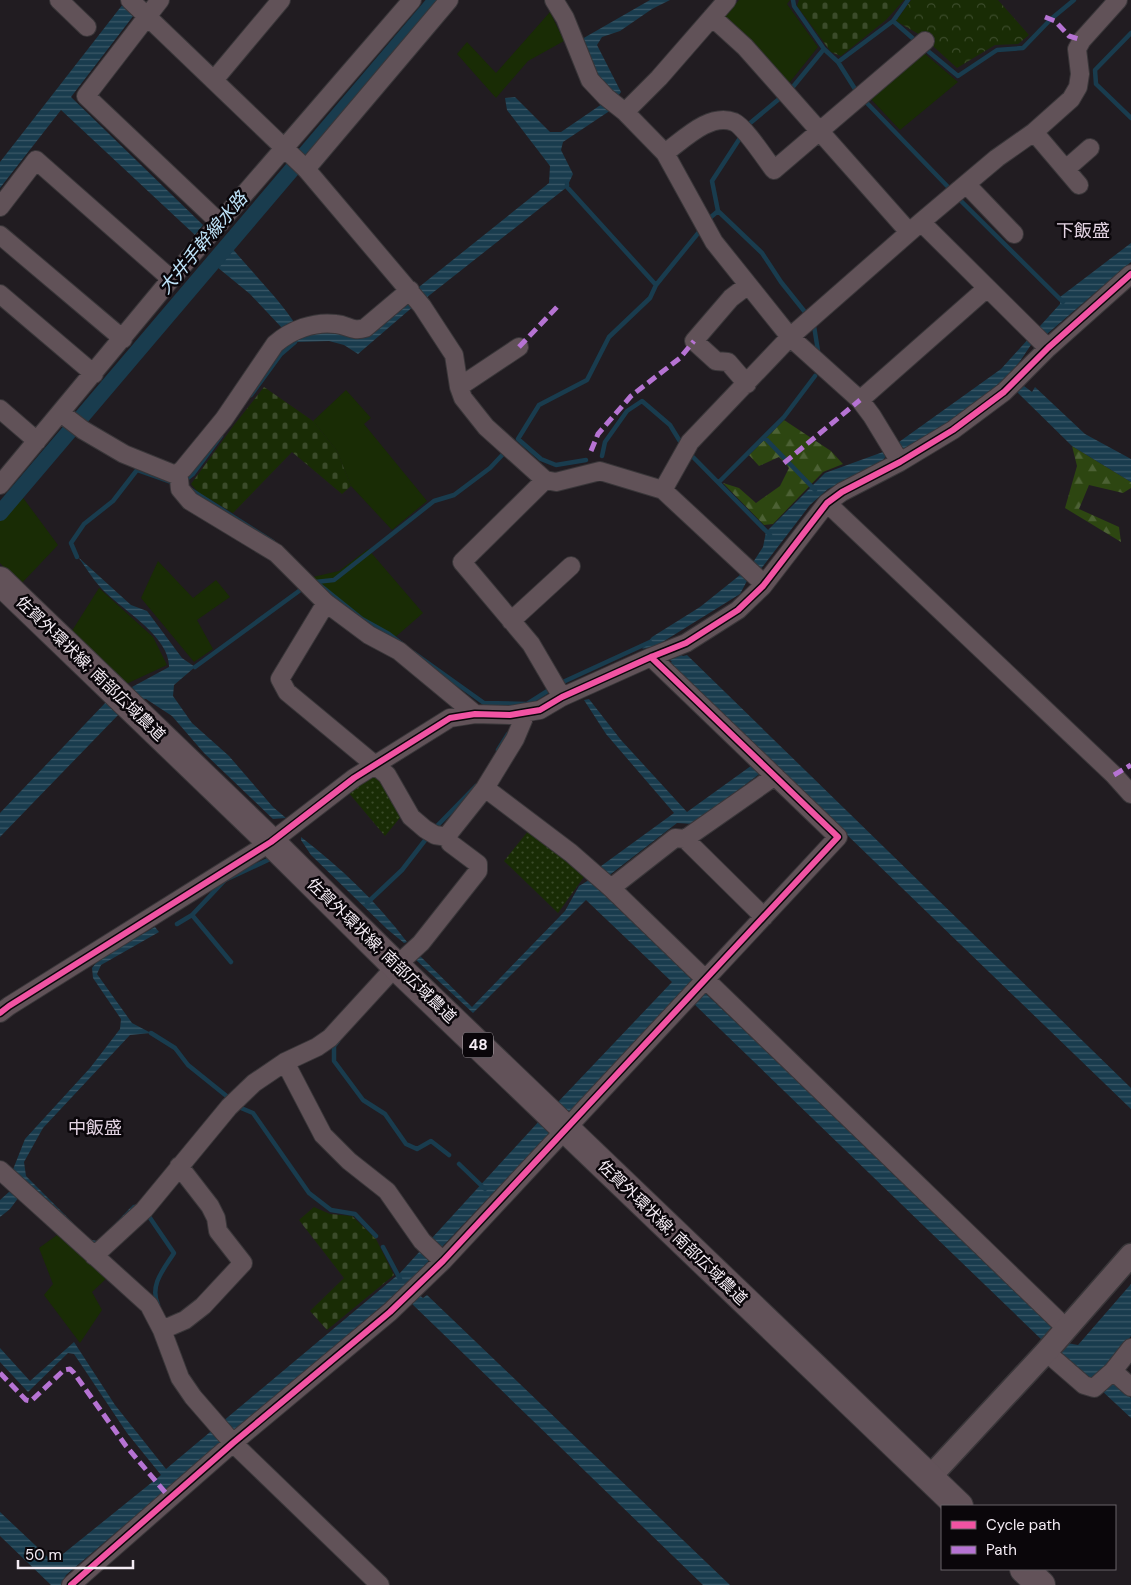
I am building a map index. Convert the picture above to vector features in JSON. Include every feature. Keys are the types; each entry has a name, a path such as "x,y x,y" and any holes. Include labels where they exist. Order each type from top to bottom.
{"main road":[{"name":"佐賀外環状線; 南部広域農道","path":"0,581 271,842 396,966 958,1505"},
{"path":"1025,1570 1041,1585"}],"street":[{"path":"59,0 87,27"},
{"path":"130,0 306,169 410,290 454,355 459,387 463,398 486,427 545,480 556,482 600,471 663,490 755,576"},
{"path":"160,0 86,96 220,223"},
{"path":"214,80 281,0"},
{"path":"0,485 37,441 71,421 94,374 171,279 220,223 288,153 412,0"},
{"path":"306,169 449,0"},
{"path":"554,0 566,18 590,80 606,98 624,112 665,153 714,242 790,337 860,400 900,462"},
{"path":"624,112 659,78 727,0"},
{"path":"663,490 690,442 790,337 915,227 997,158 1034,132 1071,99 1078,87 1080,74 1077,49 1082,40 1118,0"},
{"path":"712,17 745,47 820,132 915,227 987,288 1039,340"},
{"path":"665,153 700,128 717,120 735,122 751,139 774,170 922,44"},
{"path":"1034,132 1079,185"},
{"path":"1066,169 1090,148"},
{"path":"0,207 36,160 171,279"},
{"path":"966,184 1014,234"},
{"path":"0,234 123,339"},
{"path":"0,1013 271,842 354,778 450,718 475,714 510,715 540,710 562,697 686,643 738,610 755,576 827,504 842,492 900,462 953,430 1004,392 1039,340 1131,274"},
{"path":"747,384 728,362 716,361 694,341 732,298 748,285"},
{"path":"860,400 987,288"},
{"path":"176,475 224,419 274,344 282,337 312,324 336,324 356,330 365,328 410,290"},
{"path":"0,294 94,374"},
{"path":"459,387 519,347"},
{"path":"0,409 37,441"},
{"path":"71,421 124,454 176,475 179,480 180,489 190,502 276,553 326,603 368,635 399,652 475,714"},
{"path":"545,480 462,562 531,644 562,697"},
{"path":"827,504 1114,775 1131,794"},
{"path":"510,621 571,566"},
{"path":"326,603 280,679 287,692 387,775 412,817 435,835 448,837"},
{"path":"73,1583 233,1443 390,1312 443,1262 838,837 651,657"},
{"path":"94,1256 144,1210 228,1108 254,1083 285,1062 317,1047 330,1038 396,966 421,943 478,871 478,864 450,843 448,837 485,788 515,738 526,713"},
{"path":"685,839 775,776"},
{"path":"485,788 550,837 611,888 1067,1329"},
{"path":"611,888 675,838 685,839 764,916"},
{"path":"285,1062 323,1135 349,1161 387,1191 422,1241 443,1262"},
{"path":"162,1330 185,1320 203,1306 243,1263 218,1231 216,1218 210,1206 179,1166"},
{"path":"0,1170 149,1305 162,1330 180,1378 193,1398 233,1443 380,1585"},
{"path":"929,1478 1067,1329 1131,1255"},
{"path":"1046,1352 1084,1385 1094,1388 1114,1371 1131,1348"},
{"path":"1114,1371 1131,1387"}],"green space":[{"path":"739,0 790,0 787,4 818,47 786,87 725,16"},
{"path":"799,0 904,0 886,20 841,56 831,52 797,6"},
{"path":"911,0 998,0 1029,35 1018,44 995,45 957,68 922,36 896,21"},
{"path":"550,12 564,41 528,61 496,98 457,54 467,42 496,73"},
{"path":"924,53 958,82 900,130 869,97"},
{"path":"264,387 313,421 337,451 351,486 342,494 292,452 233,513 198,492 191,484"},
{"path":"346,390 371,418 364,424 427,501 392,530 351,486 337,451 313,421"},
{"path":"784,420 831,451 843,464 823,472 773,524 764,525 723,483 739,488 756,503 780,486 789,468 779,457 759,466 749,455"},
{"path":"1072,446 1131,482 1131,488 1123,493 1089,485 1079,509 1119,527 1121,542 1065,508 1077,466"},
{"path":"21,495 58,545 21,584 0,563 0,520"},
{"path":"368,549 423,613 392,640 321,592 313,577 339,571"},
{"path":"158,561 193,598 216,580 230,597 197,620 213,649 194,662 141,598"},
{"path":"99,588 153,637 167,665 124,685 70,634"},
{"path":"378,773 403,814 385,836 348,792"},
{"path":"529,830 586,874 558,913 504,861"},
{"path":"314,1207 330,1214 352,1216 376,1239 394,1275 327,1330 310,1311 344,1278 299,1220"},
{"path":"57,1235 108,1277 92,1292 102,1310 80,1343 44,1295 53,1284 39,1248"}],"water":[{"path":"650,0 670,0 652,9 620,31 602,37 597,45 621,92 616,99 595,72 582,39"},
{"path":"123,4 134,15 71,97 203,225 195,235 61,110 0,188 0,162"},
{"path":"515,97 550,132 561,132 602,104 611,110 563,142 561,150 573,174 567,187 426,298 419,287 549,183 550,166 507,110 505,98"},
{"path":"1131,243 1131,262 1047,334 1041,333 1017,366 989,392 964,412 911,448 902,448 899,442 1001,369 1060,304 1060,297"},
{"path":"232,248 296,325 282,328 250,294 217,267"},
{"path":"408,298 415,305 358,354 344,345 329,341 296,342 277,352 302,335 328,331 359,338"},
{"path":"1024,386 1032,392 1035,387 1085,434 1131,459 1131,482 1072,446 1017,392"},
{"path":"883,452 886,456 881,463 828,489 810,505 760,570 748,579 740,594 656,646 642,649 652,637 700,607 750,567 763,547 766,532 825,473"},
{"path":"78,557 131,605 147,611 182,658 195,667 174,685 173,696 192,723 229,756 273,807 286,818 273,819 204,753 172,716 146,699 142,699 132,687 169,667 167,656 155,636 102,589"},
{"path":"680,654 683,656 687,655 1131,1088 1131,1109 669,663 672,662 669,659"},
{"path":"589,699 621,740 687,812 755,763 762,772 693,824 677,823 607,877 597,869 674,813 606,734 584,700"},
{"path":"108,700 120,713 0,837 0,813"},
{"path":"301,837 330,860 357,886 407,942 404,943 387,929 311,855"},
{"path":"589,880 629,915 692,980 684,997 676,998 569,1113 558,1102 672,982 586,900 473,1013 414,958 419,955 472,1007 565,911 579,886"},
{"path":"155,927 159,932 101,965 97,974 132,1023 151,1033 130,1035 43,1128 24,1162 26,1176 90,1240 98,1241 133,1205 138,1204 137,1208 101,1245 90,1244 12,1172 25,1139 90,1068 120,1029 121,1019 93,978 92,968 100,958"},
{"path":"704,992 1055,1326 1043,1341 693,1003"},
{"path":"541,1119 554,1129 403,1288 237,1430 226,1434 220,1444 66,1575 63,1582 66,1585 51,1585 0,1536 0,1512 53,1562 161,1475 127,1433 74,1354 68,1353 28,1392 0,1362 0,1348 30,1381 74,1342 115,1405 166,1469 400,1273"},
{"path":"10,1191 19,1197 10,1209 0,1217 0,1200"},
{"path":"1131,1284 1131,1336 1103,1373 1090,1382 1058,1353 1067,1343 1078,1345"},
{"path":"418,1294 423,1298 427,1295 730,1585 703,1585 410,1302"},
{"path":"1113,1380 1131,1398 1131,1418 1100,1389"}],"waterway":[{"name":"大井手幹線水路","path":"0,513 436,0"},
{"path":"792,88 824,49 794,6 793,0"},
{"path":"893,21 908,0"},
{"path":"923,47 958,76 997,50 1023,48 1051,19 1074,0"},
{"path":"824,49 838,62 893,21 917,42"},
{"path":"1131,33 1095,70 1096,84 1131,118"},
{"path":"838,62 855,89"},
{"path":"749,124 779,99"},
{"path":"865,101 950,189"},
{"path":"711,217 718,211 712,181 740,138"},
{"path":"567,184 567,187 656,285"},
{"path":"959,199 1063,302"},
{"path":"718,211 762,253 781,282 805,312"},
{"path":"586,460 556,465 541,459 518,439 539,405 587,380 609,337 650,298 656,285 699,232"},
{"path":"814,326 818,351"},
{"path":"251,395 281,354 295,342"},
{"path":"719,482 784,417 815,376"},
{"path":"602,456 605,442 627,411 642,401 670,425 681,443"},
{"path":"185,482 221,436"},
{"path":"764,437 815,490"},
{"path":"315,582 334,580 434,501 454,495 490,468 505,452"},
{"path":"692,456 770,535"},
{"path":"77,557 71,543 84,524 113,501 137,470 171,482"},
{"path":"191,490 273,542"},
{"path":"321,586 362,619 389,634 402,644"},
{"path":"195,667 299,591"},
{"path":"563,682 650,642"},
{"path":"414,653 484,703 527,704 549,690"},
{"path":"498,750 508,734"},
{"path":"434,829 476,786"},
{"path":"367,903 402,870 426,839"},
{"path":"177,924 192,915 225,880 268,860"},
{"path":"192,915 231,962"},
{"path":"151,1033 175,1048 188,1065 229,1098"},
{"path":"338,1041 334,1046 334,1061 363,1100 385,1114 406,1144 417,1149 431,1141 449,1155"},
{"path":"241,1108 253,1113 309,1193 331,1210 355,1214 376,1236"},
{"path":"459,1164 485,1189"},
{"path":"148,1215 174,1253 156,1284 155,1291 158,1305"},
{"path":"383,1247 400,1279"}],"marked path":[{"path":"1045,17 1055,21 1069,36 1082,40"},
{"path":"519,347 558,306"},
{"path":"591,451 598,434 631,396 680,358 694,341"},
{"path":"784,463 860,400"},
{"path":"1114,775 1131,765"},
{"path":"0,1373 26,1400 31,1401 64,1370 70,1369 126,1446 170,1498"}],"cycle path":[{"path":"0,1013 271,842 354,778 450,718 475,714 510,715 540,710 562,697 686,643 738,610 763,586 827,503 842,492 900,462 953,430 1004,392 1048,348 1131,274"},
{"path":"71,1585 233,1443 390,1312 443,1261 838,837 651,657"}],"district":[{"name":"下飯盛","path":"1083,231"},
{"name":"中飯盛","path":"95,1128"}]}
